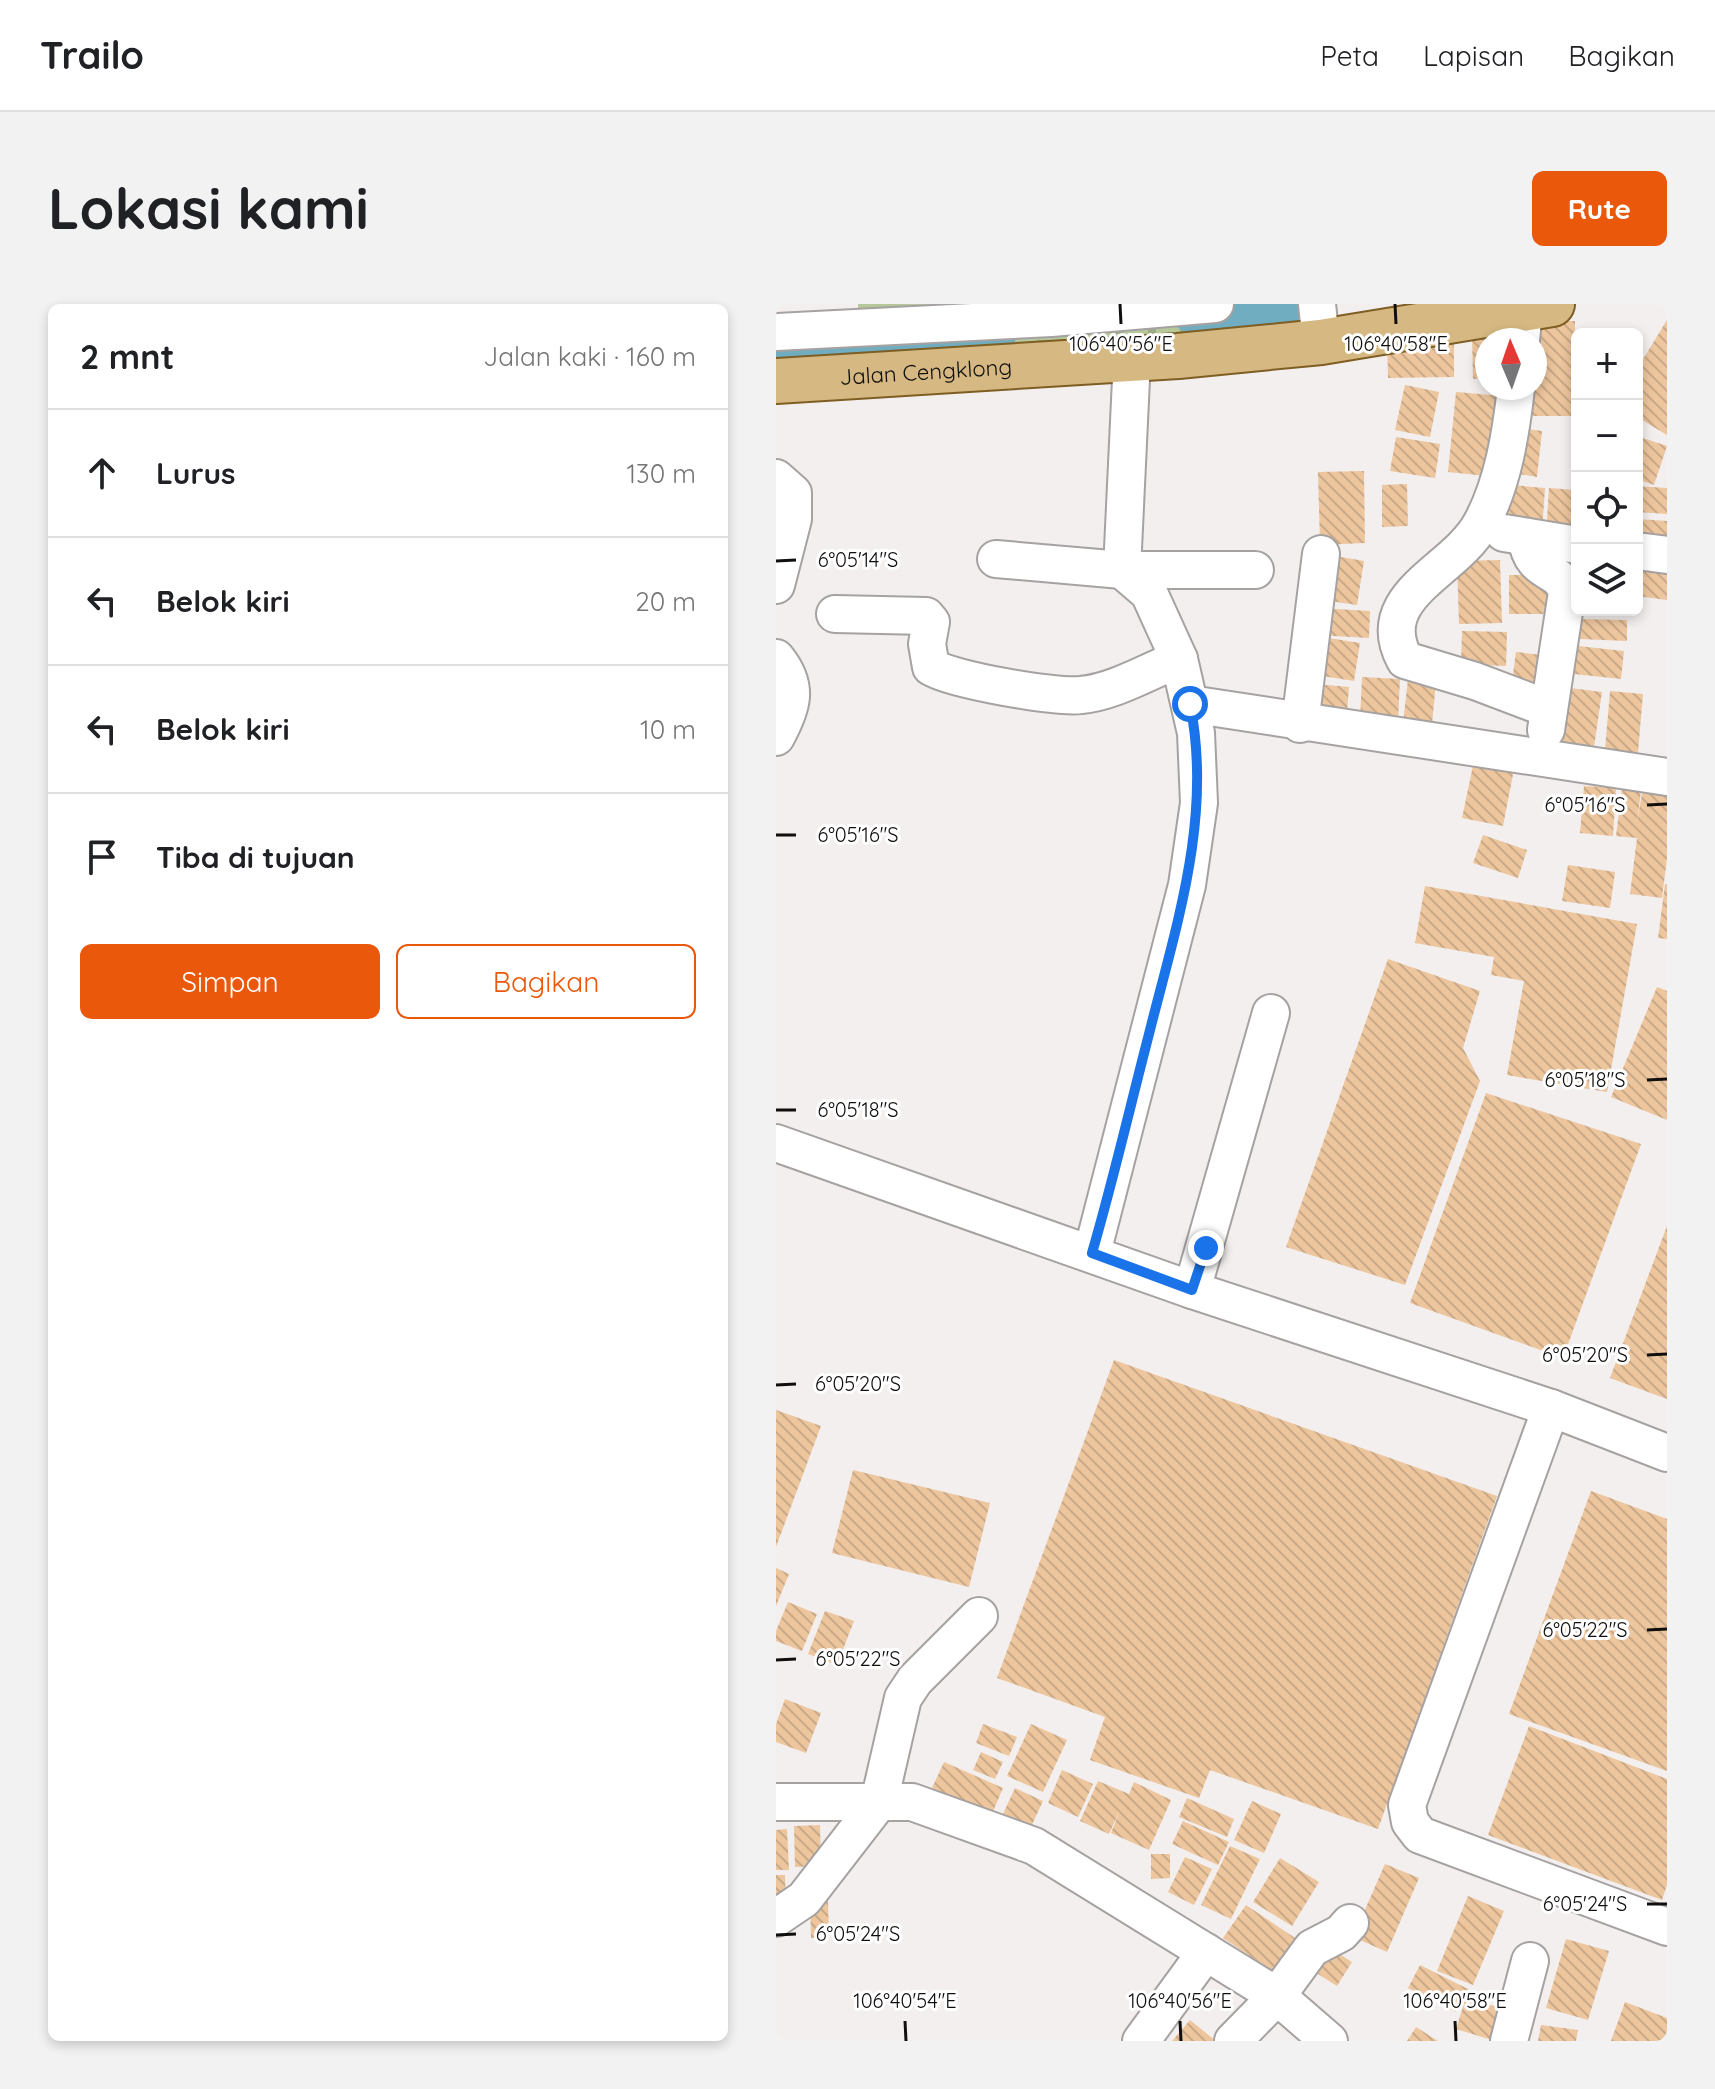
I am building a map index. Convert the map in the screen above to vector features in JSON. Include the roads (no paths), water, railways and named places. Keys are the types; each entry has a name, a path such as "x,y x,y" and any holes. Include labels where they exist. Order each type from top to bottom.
{"main road":[{"name":"Jalan Cengklong","path":"776,381 1132,358 1319,325 1467,310 1532,318"}],"street":[{"path":"776,332 1051,318 1215,304"},
{"path":"1122,570 1132,358"},
{"path":"1514,400 1501,470 1479,529 1420,586 1399,611 1395,642 1405,660 1475,681 1549,709"},
{"path":"776,478 793,493 794,510 776,585"},
{"path":"1479,529 1571,544"},
{"path":"1526,537 1529,556 1543,570 1558,577 1567,592 1541,759"},
{"path":"1643,552 1667,555"},
{"path":"1300,724 1321,554"},
{"path":"996,559 1122,570 1255,570"},
{"path":"1092,1253 1187,885 1199,803 1196,733 1179,659 1149,593 1122,570"},
{"path":"835,614 926,616 931,622 927,644 931,667 1011,686 1065,694 1096,692 1179,659"},
{"path":"776,658 792,683 788,713 776,737"},
{"path":"1190,704 1300,724 1667,777"},
{"path":"1192,1290 1271,1013"},
{"path":"776,1143 1192,1290 1551,1408 1667,1453"},
{"path":"1551,1408 1407,1805 1410,1822 1420,1835 1667,1927"},
{"path":"776,1918 804,1899 879,1802 903,1698 915,1680 979,1616"},
{"path":"776,1802 912,1802 1034,1846 1277,1996 1329,2041"},
{"path":"1233,2041 1277,1996 1312,1948 1341,1933 1350,1923"},
{"path":"1141,2041 1206,1952"},
{"path":"1509,2041 1530,1961"}],"waterway":[{"path":"1189,316 1307,304"},
{"path":"776,351 883,349 1000,336"}]}
